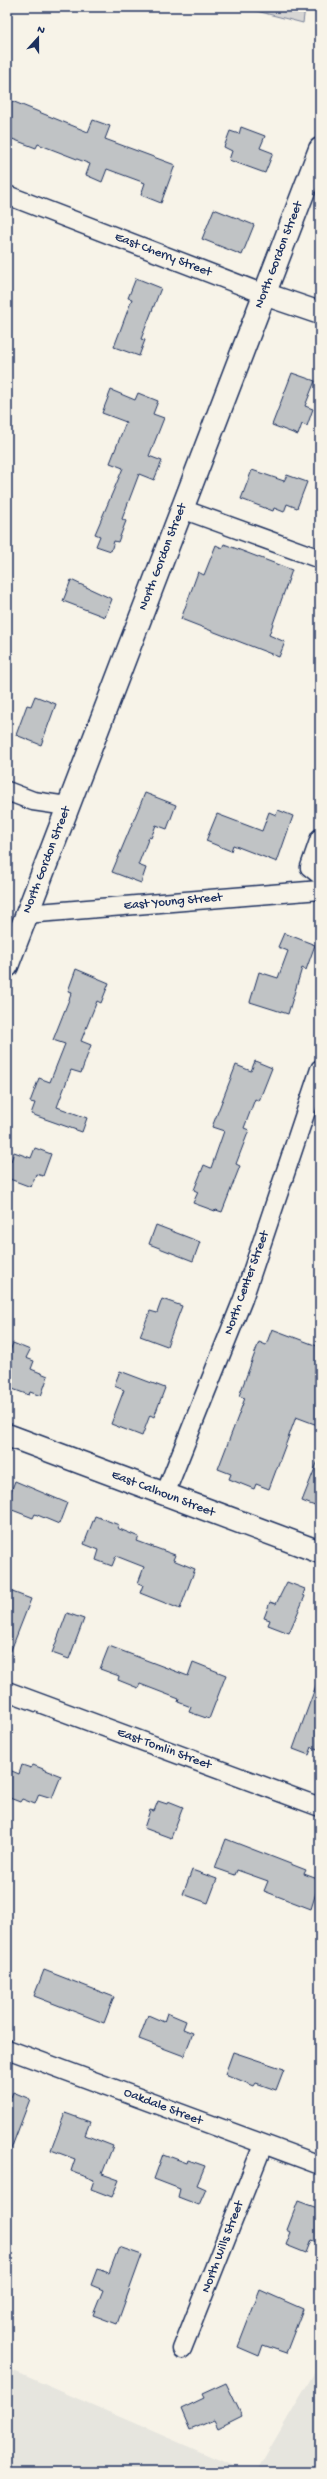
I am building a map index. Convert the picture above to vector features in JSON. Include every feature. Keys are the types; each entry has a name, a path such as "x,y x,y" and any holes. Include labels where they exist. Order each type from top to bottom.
{"street":[{"name":"North Gordon Street","path":"7,966 67,806 320,149"},
{"name":"East Cherry Street","path":"7,195 264,294 320,313"},
{"path":"182,509 320,559"},
{"path":"7,791 33,801 67,806"},
{"path":"320,838 310,867 320,875"},
{"name":"East Young Street","path":"26,914 320,890"},
{"name":"North Center Street","path":"165,1494 243,1299 320,1070"},
{"name":"East Calhoun Street","path":"7,1435 320,1552"},
{"name":"East Tomlin Street","path":"7,1690 320,1807"},
{"name":"Oakdale Street","path":"7,2049 320,2165"},
{"name":"North Wills Street","path":"182,2349 263,2145"}],"shaded area":[{"path":"241,7 305,7 303,23"},
{"path":"320,2363 320,2472 256,2472"},
{"path":"7,2368 247,2472 7,2472"}],"building":[{"path":"7,99 88,132 93,120 110,126 105,139 175,165 161,203 141,195 145,183 107,169 102,182 86,175 90,164 38,144 36,148 7,137"},
{"path":"241,127 265,136 260,148 273,153 265,173 229,160 232,151 224,147 230,131 239,134"},
{"path":"214,209 254,225 242,255 202,239"},
{"path":"136,278 161,288 141,339 145,340 139,356 114,347 132,299 128,298"},
{"path":"292,373 315,381 305,406 313,409 307,426 302,424 298,435 272,425"},
{"path":"111,390 135,400 138,393 158,401 153,414 164,418 149,456 162,461 154,480 139,474 122,519 126,521 118,542 114,541 111,551 96,546 100,536 95,534 123,468 110,463 126,422 102,413"},
{"path":"252,470 284,481 287,475 307,482 297,508 287,504 284,512 274,508 273,511 241,499"},
{"path":"224,544 292,570 269,635 285,642 279,657 181,619 198,572 204,575 216,545 222,548"},
{"path":"71,580 112,599 105,617 63,601"},
{"path":"35,696 56,704 41,745 16,735 27,705 31,706"},
{"path":"145,793 176,805 167,829 156,825 151,838 149,837 138,865 146,868 141,883 112,872"},
{"path":"278,810 293,816 277,862 233,845 231,851 206,841 217,814 262,831 269,812 276,815"},
{"path":"284,933 315,945 306,970 302,968 288,1014 250,1002 259,972 278,978 288,951 278,947"},
{"path":"76,969 109,983 101,1003 97,1001 81,1041 91,1045 81,1073 71,1070 57,1107 87,1118 82,1132 31,1114 35,1103 30,1102 39,1078 50,1082 65,1044 53,1040 72,992 68,991"},
{"path":"255,1061 272,1068 259,1101 255,1099 244,1128 249,1130 236,1164 240,1166 222,1212 215,1211 193,1203 198,1192 194,1190 204,1165 211,1168 224,1131 212,1127 236,1065 251,1071"},
{"path":"35,1148 51,1154 43,1176 36,1174 31,1187 7,1178 7,1160 11,1161 14,1152 31,1158"},
{"path":"156,1225 200,1242 193,1261 149,1244"},
{"path":"162,1299 182,1306 167,1346 140,1336 150,1311 157,1313"},
{"path":"272,1329 320,1347 320,1426 296,1417 269,1489 256,1484 254,1489 229,1479 231,1474 218,1469 245,1398 239,1396 259,1342 266,1345"},
{"path":"13,1343 30,1350 26,1358 34,1361 31,1369 48,1376 41,1396 30,1392 29,1395 7,1387 7,1359"},
{"path":"120,1371 165,1388 154,1417 150,1415 142,1436 111,1424 124,1390 114,1386"},
{"path":"320,1458 320,1508 302,1501"},
{"path":"15,1481 67,1503 59,1524 35,1514 33,1518 7,1508 7,1502"},
{"path":"95,1516 119,1525 117,1528 139,1537 137,1541 175,1555 173,1560 195,1569 180,1609 140,1593 143,1585 138,1583 144,1567 116,1556 112,1566 96,1560 99,1550 84,1544"},
{"path":"287,1582 305,1589 303,1595 305,1596 289,1633 268,1625 270,1620 264,1618 270,1602 276,1604"},
{"path":"7,1590 31,1599 8,1658 7,1657"},
{"path":"67,1613 84,1619 69,1659 52,1653"},
{"path":"109,1646 188,1676 193,1662 226,1675 209,1719 189,1712 191,1707 178,1702 179,1699 140,1684 138,1688 118,1680 119,1676 100,1669"},
{"path":"318,1680 320,1750 312,1747 309,1755 293,1749"},
{"path":"22,1765 31,1768 33,1765 61,1776 52,1798 39,1794 35,1804 22,1799 20,1802 7,1797 7,1769 19,1774"},
{"path":"158,1801 167,1804 168,1801 183,1807 171,1838 144,1828 150,1810 154,1811"},
{"path":"226,1839 306,1870 304,1874 320,1880 311,1909 264,1891 268,1881 237,1870 235,1875 215,1868"},
{"path":"192,1870 217,1879 208,1903 183,1894"},
{"path":"44,1970 114,1997 104,2023 34,1996"},
{"path":"167,2013 186,2021 183,2029 193,2033 184,2056 139,2039 148,2015 164,2022"},
{"path":"233,2052 284,2069 276,2090 256,2083 254,2086 225,2074"},
{"path":"13,2092 30,2099 8,2157 7,2099 10,2100"},
{"path":"65,2113 90,2122 85,2135 113,2146 102,2174 119,2180 112,2197 91,2189 94,2180 71,2171 75,2159 51,2150"},
{"path":"163,2154 187,2163 188,2160 205,2166 197,2185 206,2189 199,2205 178,2197 180,2189 154,2179"},
{"path":"298,2201 320,2209 320,2243 311,2240 306,2253 286,2245 291,2232 287,2230"},
{"path":"119,2247 142,2255 117,2324 93,2315 103,2290 91,2285 97,2269 109,2273"},
{"path":"260,2290 303,2309 286,2353 263,2345 259,2356 238,2347"},
{"path":"226,2383 242,2416 218,2428 214,2420 190,2430 181,2409 204,2398 202,2394"}]}
